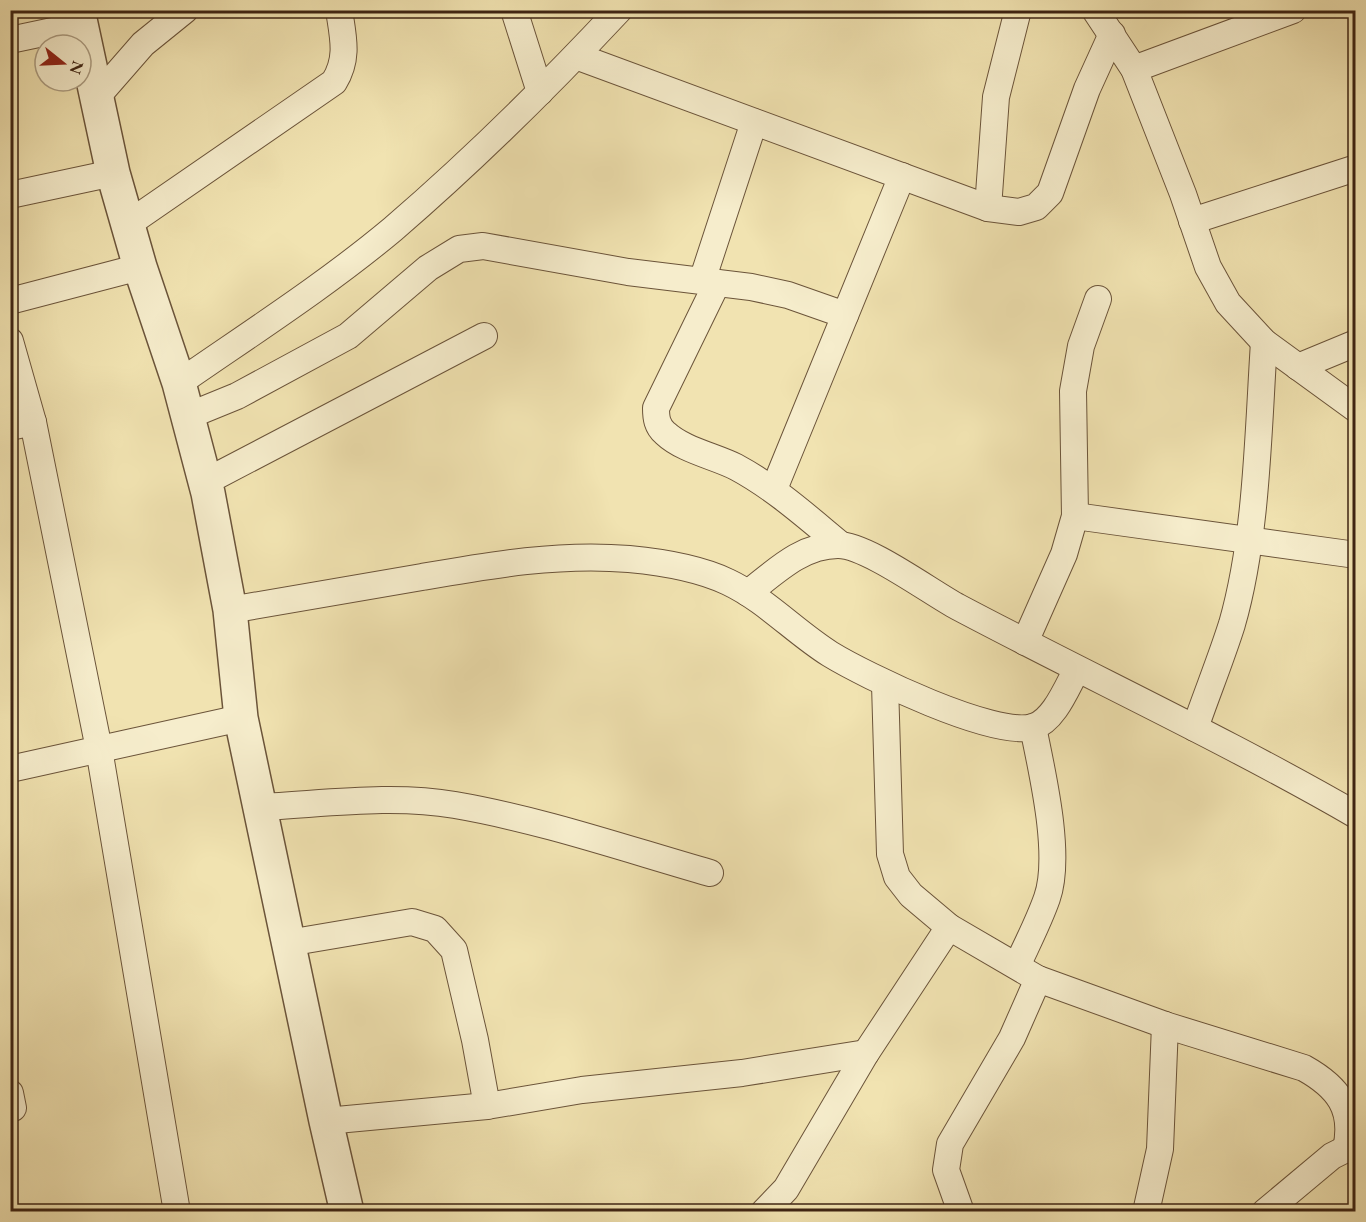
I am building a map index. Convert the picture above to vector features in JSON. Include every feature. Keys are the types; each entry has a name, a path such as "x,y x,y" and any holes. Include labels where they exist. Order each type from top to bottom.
{"street":[{"path":"95,99 143,44 185,10"},
{"path":"128,224 334,82 343,68 345,56 339,10"},
{"path":"514,10 540,92"},
{"path":"179,383 289,307 392,230 540,92 619,10"},
{"path":"1095,10 1134,69 1208,267 1228,303 1264,342 1356,409"},
{"path":"1134,69 1293,10"},
{"path":"988,208 996,97 1011,14"},
{"path":"10,40 79,18 113,173 140,267 179,383 205,482 230,610 241,718 347,1212"},
{"path":"576,56 988,208 1019,212 1036,207 1050,193 1087,89 1112,34"},
{"path":"754,122 709,282 656,408 657,422 665,433 681,443 736,467 774,489 841,545"},
{"path":"1192,221 1356,168"},
{"path":"10,195 113,173"},
{"path":"774,489 902,176"},
{"path":"188,416 237,396 348,336 428,268 459,249 483,246 628,272 752,286 788,295 845,315"},
{"path":"10,301 140,267"},
{"path":"1025,642 1064,554 1075,516 1073,391 1081,346 1098,299"},
{"path":"205,482 484,336"},
{"path":"10,341 22,425 99,749 177,1212"},
{"path":"1195,728 1232,623 1254,484 1264,342"},
{"path":"1298,367 1356,343"},
{"path":"1075,516 1247,538 1356,555"},
{"path":"748,593 789,561 816,547 841,545 865,552 930,592 1077,669 1264,762 1356,815"},
{"path":"230,610 516,561 575,556 631,559 691,570 726,581 748,593 830,653 885,684 961,715 1009,727 1033,727 1046,719 1077,669"},
{"path":"885,684 890,854 897,877 910,896 949,927 1038,979 1165,1024 1304,1068 1320,1077 1335,1090 1349,1116 1351,1149 1332,1156 1265,1212"},
{"path":"10,769 241,718"},
{"path":"1017,966 1048,897 1051,877 1052,848 1033,727"},
{"path":"260,807 398,801 454,805 544,826 710,873"},
{"path":"288,943 412,922 435,929 454,950 476,1040 487,1106"},
{"path":"764,1212 786,1189 866,1053 949,927"},
{"path":"961,1212 946,1170 950,1144 1012,1038 1038,979"},
{"path":"1146,1212 1160,1149 1165,1024"},
{"path":"326,1121 487,1106 582,1090 742,1073 866,1053"}]}
